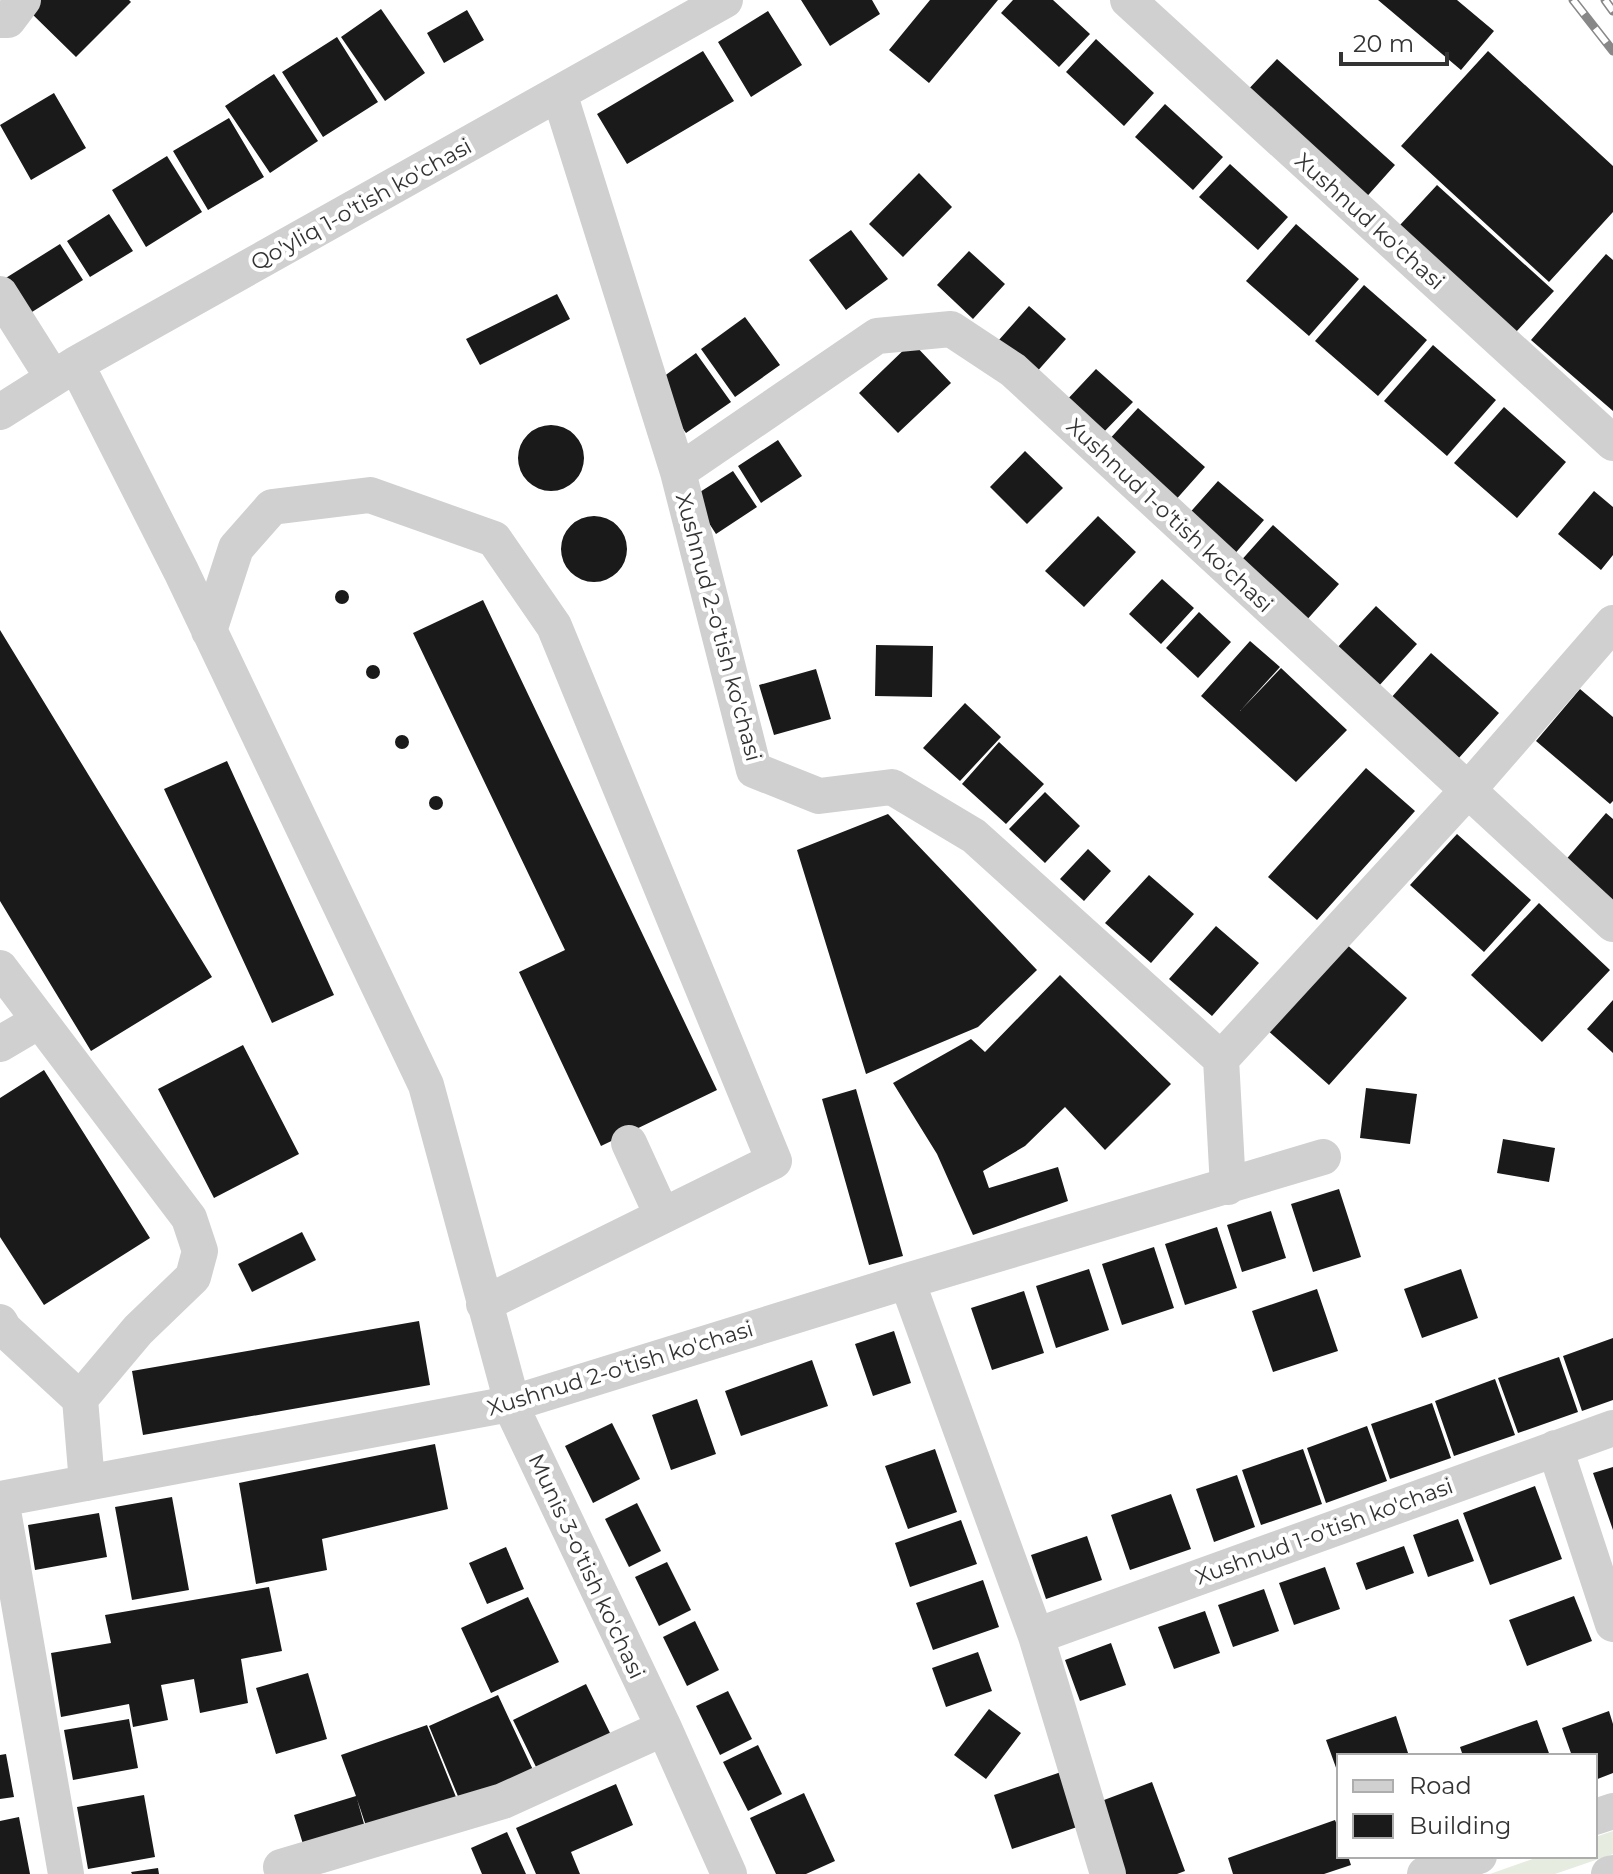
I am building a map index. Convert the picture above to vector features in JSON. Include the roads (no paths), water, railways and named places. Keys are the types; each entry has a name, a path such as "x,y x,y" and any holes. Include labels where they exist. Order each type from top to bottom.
{"street":[{"path":"0,20 8,20 23,0"},
{"name":"Qo'yliq 1-o'tish ko'chasi","path":"0,412 65,371 725,0"},
{"name":"Xushnud ko'chasi","path":"1128,0 1613,443"},
{"name":"Xushnud 2-o'tish ko'chasi","path":"559,93 678,472 754,770 819,796 892,787 974,836 1221,1059"},
{"name":"Munis 3-o'tish ko'chasi","path":"0,294 65,371 209,631 426,1085 510,1404 664,1728 729,1874"},
{"name":"Xushnud 1-o'tish ko'chasi","path":"678,472 877,336 951,329 1013,370 1613,924"},
{"path":"209,631 236,548 272,507 370,495 494,539 554,626 774,1161 484,1304"},
{"path":"1228,1187 1221,1059 1468,790 1613,623"},
{"path":"0,968 189,1218 200,1251 193,1277 138,1330 80,1399"},
{"path":"0,1044 39,1021"},
{"path":"629,1143 662,1215"},
{"name":"Xushnud 2-o'tish ko'chasi","path":"0,1499 510,1404 1323,1157"},
{"path":"907,1281 1036,1636 1108,1874"},
{"path":"0,1322 80,1399 87,1483"},
{"name":"Xushnud 1-o'tish ko'chasi","path":"1036,1636 1613,1428"},
{"path":"1555,1448 1613,1624"},
{"path":"0,1499 66,1874"},
{"path":"281,1867 503,1801 664,1728"},
{"path":"1425,1874 1473,1858"}],"railway":[{"path":"1573,0 1613,51"},
{"path":"1605,0 1613,11"}]}
